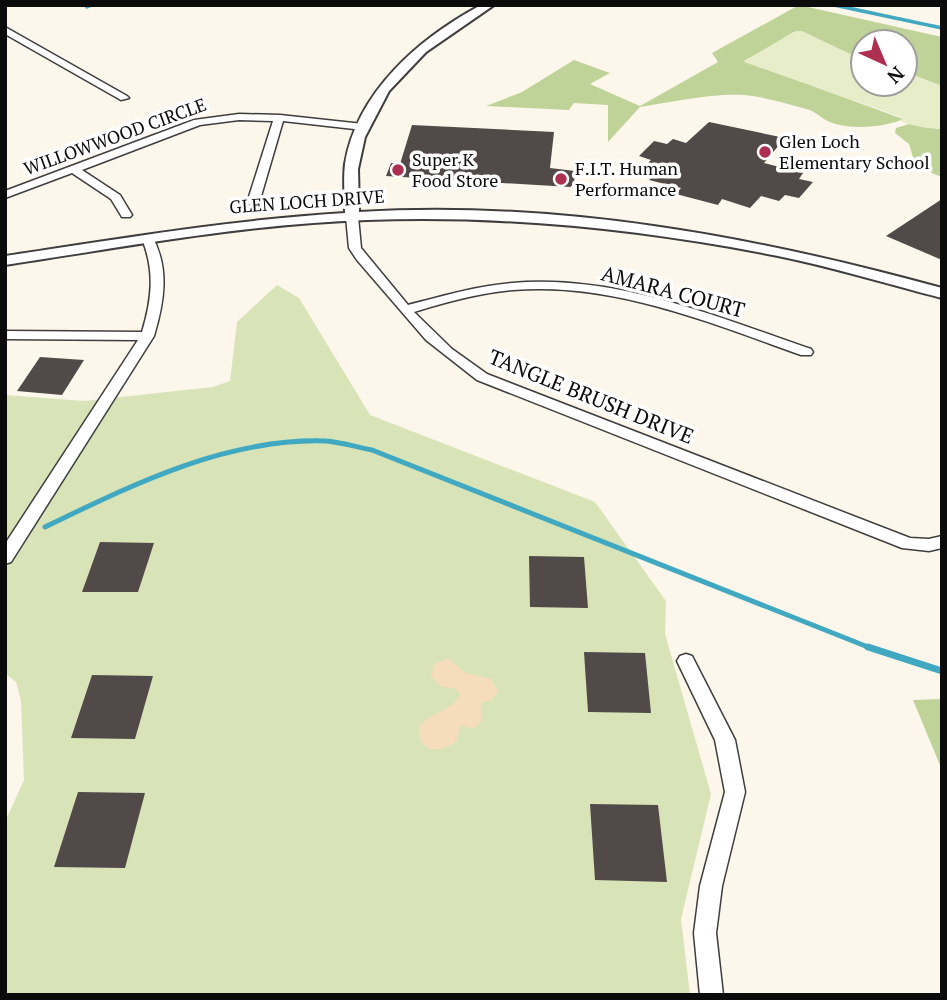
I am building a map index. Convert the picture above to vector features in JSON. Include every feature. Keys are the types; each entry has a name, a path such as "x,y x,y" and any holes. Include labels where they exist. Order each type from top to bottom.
{"street":[{"name":"TANGLE BRUSH DRIVE","path":"489,5 437,37 404,66 363,127 352,164 355,248 405,310 457,362 514,392 908,544 929,545 942,541"},
{"path":"5,30 124,98"},
{"name":"WILLOWWOOD CIRCLE","path":"5,195 198,122 239,117 363,127"},
{"path":"253,203 278,120"},
{"path":"73,169 116,197 126,215"},
{"name":"GLEN LOCH DRIVE","path":"5,261 242,225 352,217 457,215 631,226 806,257 942,293"},
{"path":"5,558 147,336 159,297 161,277 157,256 148,239"},
{"name":"AMARA COURT","path":"405,310 484,290 516,286 582,287 659,303 806,352"},
{"path":"5,335 147,336"},
{"path":"686,661 725,740 735,792 712,886 705,933 712,995"}],"green space":[{"path":"799,5 902,28 849,28 849,54 797,31 744,61 903,119 875,126 852,127 832,123 809,110 753,96 712,96 640,107 608,142 608,105 574,103 569,110 486,106 522,92 574,60 610,73 590,84 640,106 718,62 712,53"},
{"path":"802,31 849,53 849,98 919,98 919,77 942,86 942,127 927,128 905,123 900,121 903,119 901,117 744,62 793,32"},
{"path":"919,32 942,37 942,86 919,77"},
{"path":"909,124 938,129 942,127 942,177 916,167 909,144 895,133 896,128"},
{"path":"277,285 299,298 370,415 595,502 666,601 665,634 711,794 681,919 690,995 5,995 5,822 24,780 21,701 16,682 5,673 5,395 84,401 213,387 230,381 237,322"},
{"path":"942,699 942,770 913,700"}],"sand":[{"path":"448,658 465,673 491,679 498,691 493,699 481,703 481,720 478,725 474,728 460,726 457,741 444,748 431,749 422,742 419,727 452,705 460,695 456,689 440,686 431,676 434,664"}],"building":[{"path":"709,122 785,138 764,163 803,173 799,179 813,182 799,198 785,195 779,201 761,196 750,208 722,199 718,205 676,194 681,188 649,180 654,175 646,173 653,167 646,165 651,160 639,156 654,141 667,144 673,139 686,143"},
{"path":"412,125 554,132 550,168 575,171 574,184 570,187 386,176 391,163 400,164"},
{"path":"942,199 942,260 886,236"},
{"path":"40,357 84,360 62,395 17,391"},
{"path":"100,542 154,543 138,592 82,592"},
{"path":"529,556 584,557 588,608 530,607"},
{"path":"584,652 645,653 651,713 588,712"},
{"path":"92,675 153,676 135,739 71,738"},
{"path":"78,792 145,793 125,868 54,867"},
{"path":"590,804 658,805 667,882 595,880"}],"waterway":[{"path":"87,7 92,5"},
{"path":"834,5 942,28"},
{"path":"45,527 111,495 215,456 288,442 337,442 372,450 873,649"},
{"path":"868,647 942,671"}],"place":[{"name":"Glen Loch Elementary School","path":"765,152"},
{"name":"Super K Food Store","path":"398,170"},
{"name":"F.I.T. Human Performance","path":"561,179"}]}
